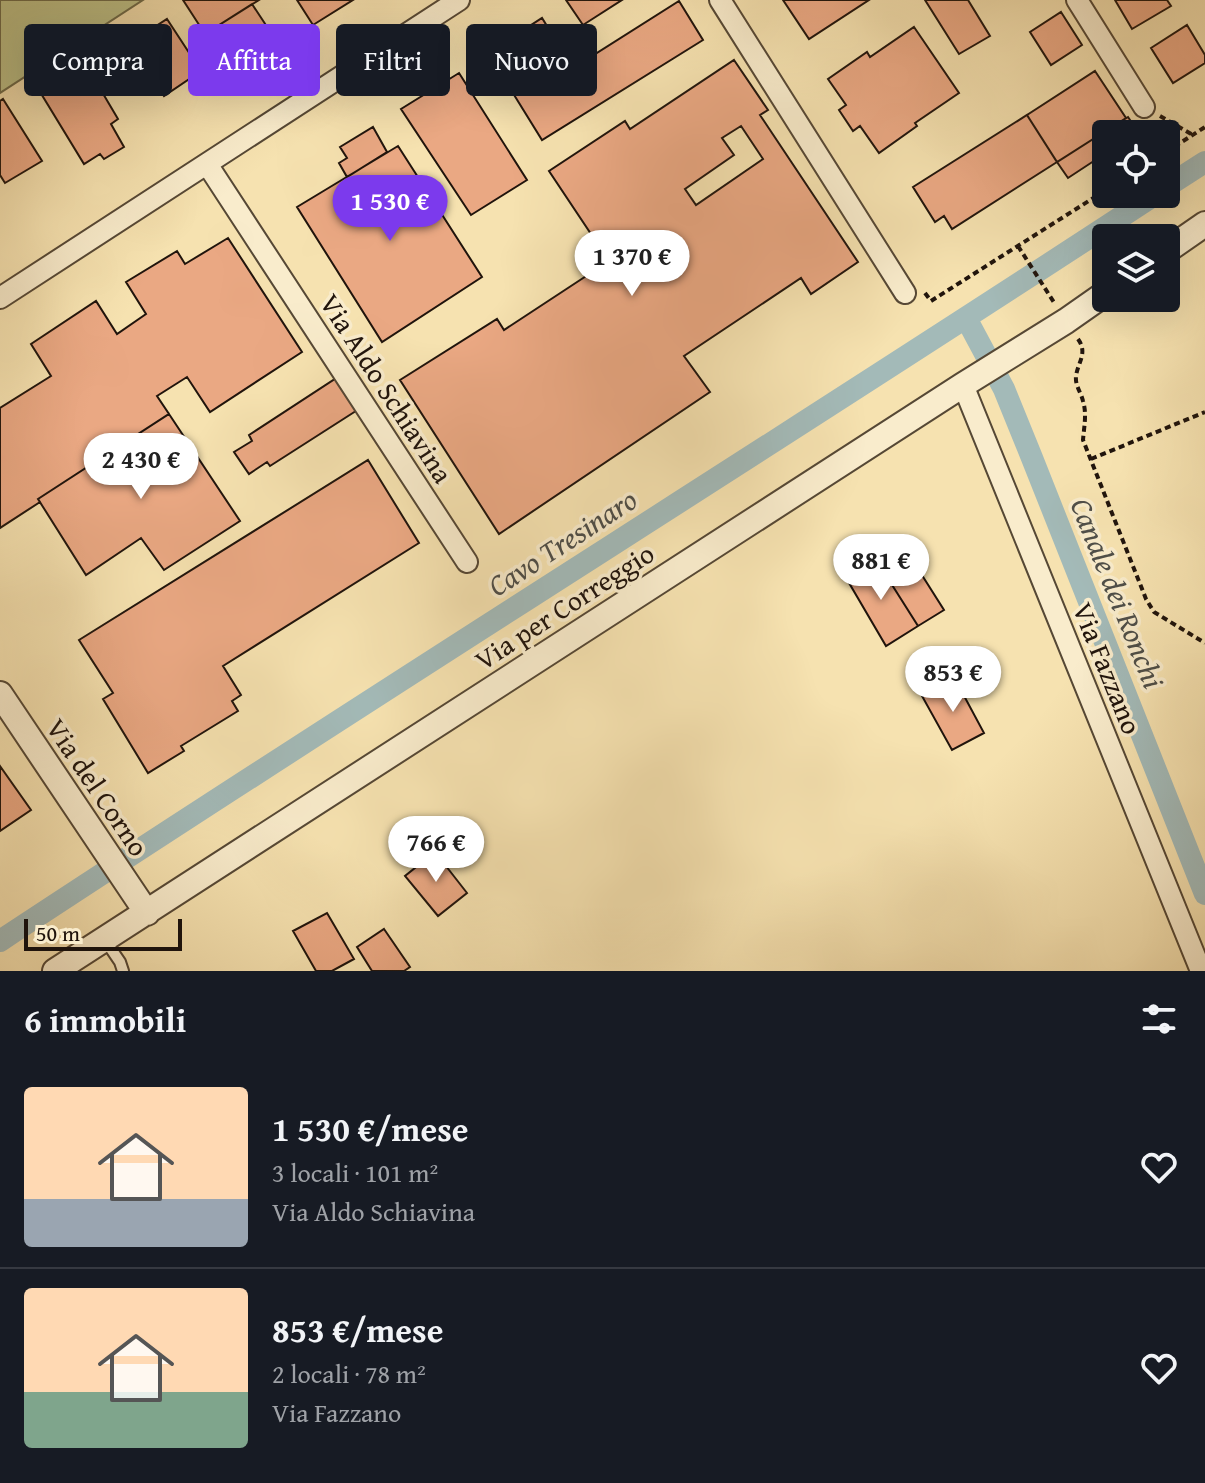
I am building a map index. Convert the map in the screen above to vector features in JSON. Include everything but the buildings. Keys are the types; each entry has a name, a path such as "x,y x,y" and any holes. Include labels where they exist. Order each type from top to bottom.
{"street":[{"path":"0,298 459,0"},
{"path":"720,0 905,293"},
{"path":"1077,0 1144,107"},
{"name":"Via Aldo Schiavina","path":"207,164 467,562"},
{"path":"1180,241 1205,224"},
{"name":"Via per Correggio","path":"55,971 1092,303"},
{"name":"Via Fazzano","path":"970,381 1201,971"},
{"name":"Via del Corno","path":"0,694 147,913"}],"lane":[{"path":"105,940 123,971"}],"path":[{"path":"1144,107 1193,135"},
{"path":"1180,143 1205,127"},
{"path":"931,301 1092,199"},
{"path":"1018,246 1056,306"},
{"path":"1075,334 1083,346 1076,378 1086,414 1083,440 1146,599 1154,612 1205,643"},
{"path":"1091,459 1205,412"}],"green space":[{"path":"0,0 143,0 106,24 24,24 24,77 0,93"}],"waterway":[{"name":"Cavo Tresinaro","path":"1180,178 1205,162"},
{"name":"Cavo Tresinaro","path":"0,941 1134,208"},
{"name":"Canale dei Ronchi","path":"966,318 1004,389 1205,894"}]}
